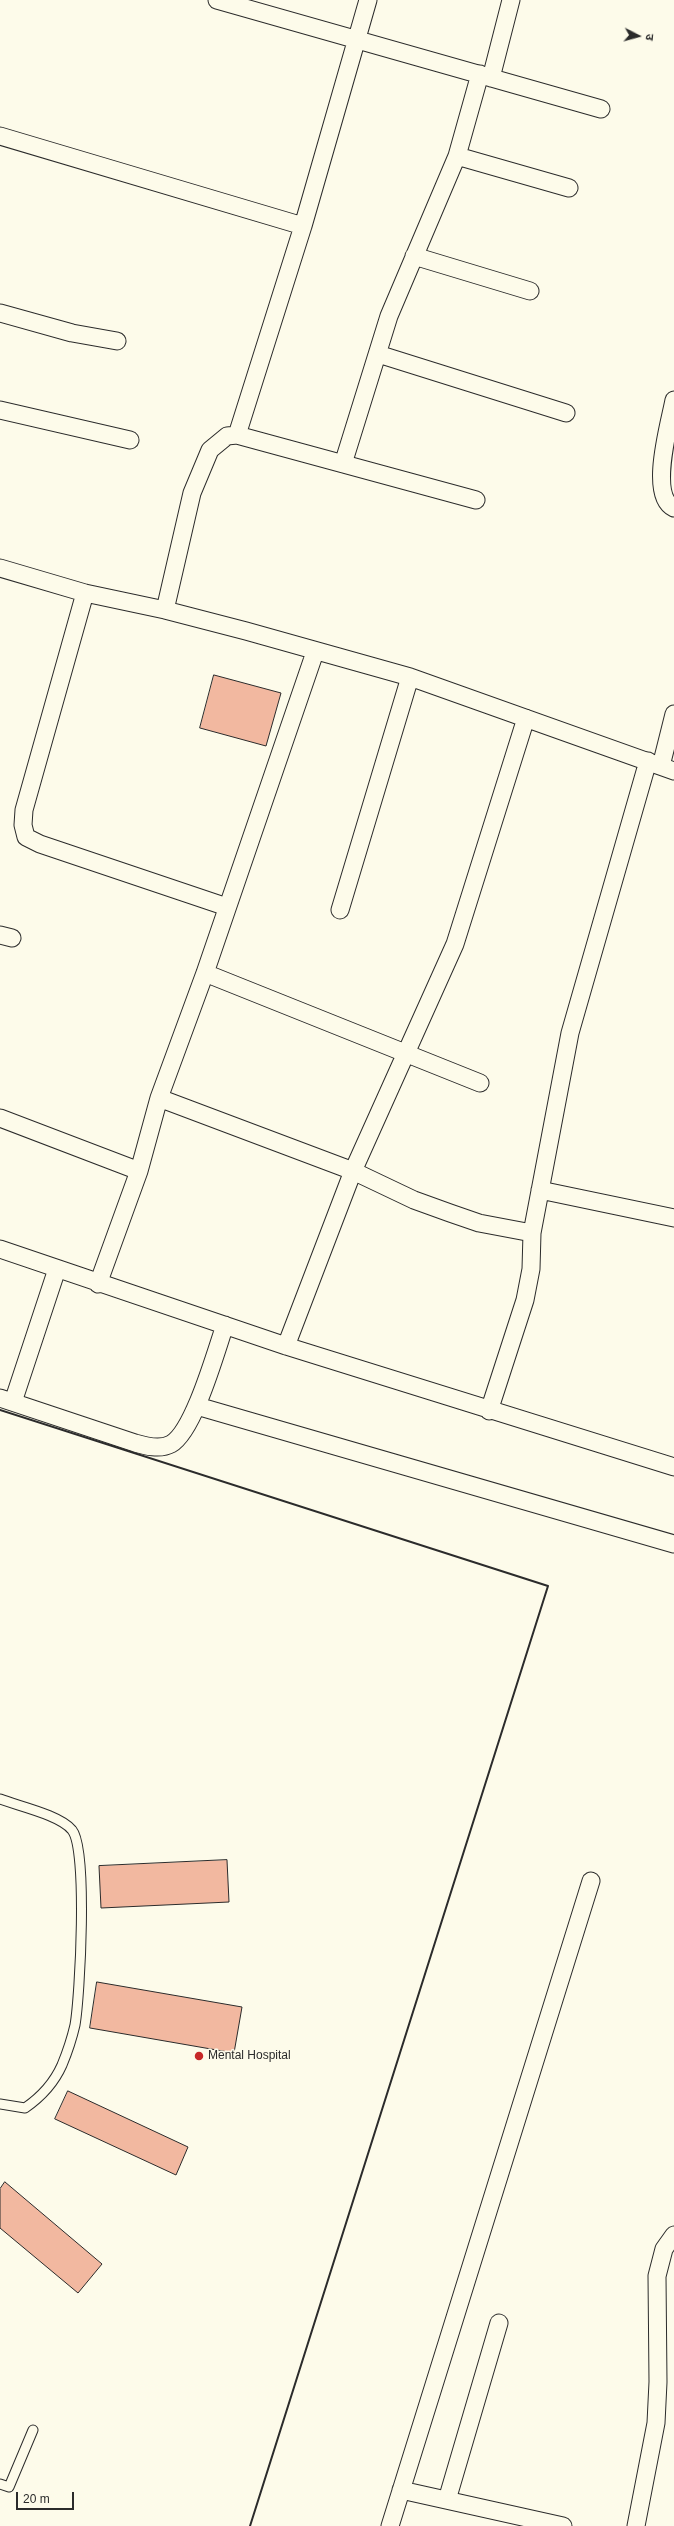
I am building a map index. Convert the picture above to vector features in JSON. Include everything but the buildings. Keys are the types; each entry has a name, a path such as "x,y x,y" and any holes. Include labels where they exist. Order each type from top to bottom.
{"street":[{"path":"217,0 601,109"},
{"path":"237,435 303,226 358,40 368,0"},
{"path":"343,464 389,316 457,156 486,76 511,0"},
{"path":"0,136 303,226"},
{"path":"457,156 569,188"},
{"path":"414,256 530,291"},
{"path":"0,313 72,333 117,341"},
{"path":"378,354 566,414"},
{"path":"674,400 662,465 661,489 674,508"},
{"path":"0,410 130,440"},
{"path":"165,610 192,493 210,450 227,436 237,435 476,500"},
{"path":"0,568 85,593 165,610 410,677 661,766"},
{"path":"85,593 24,810 23,826 26,837 40,844 227,907"},
{"path":"98,1284 139,1171 159,1098 205,973 315,652"},
{"path":"340,910 410,677"},
{"path":"489,1411 525,1300 531,1269 532,1233 570,1033 661,766 674,714"},
{"path":"286,1346 353,1172 455,944 526,718"},
{"path":"205,973 406,1052 480,1083"},
{"path":"159,1098 353,1172 414,1200 479,1223 532,1233"},
{"path":"0,1118 139,1171"},
{"path":"540,1190 674,1218"},
{"path":"0,1249 98,1284 286,1346 489,1411 674,1467"},
{"path":"57,1269 6,1400 154,1448 171,1444 181,1433 197,1406 225,1325"},
{"path":"197,1406 674,1544"},
{"path":"390,2526 591,1881"},
{"path":"636,2526 656,2423 658,2382 657,2276 664,2249 674,2235"},
{"path":"447,2500 499,2323"},
{"path":"401,2490 563,2526"}],"lane":[{"path":"0,1799 60,1821 73,1830 80,1853 81,1937 75,2024 62,2066 42,2096 25,2108 0,2104"},
{"path":"0,2484 9,2487 33,2430"}],"wall":[{"path":"0,1410 548,1586 250,2526"}],"place":[{"name":"Mental Hospital","path":"199,2056"}]}
